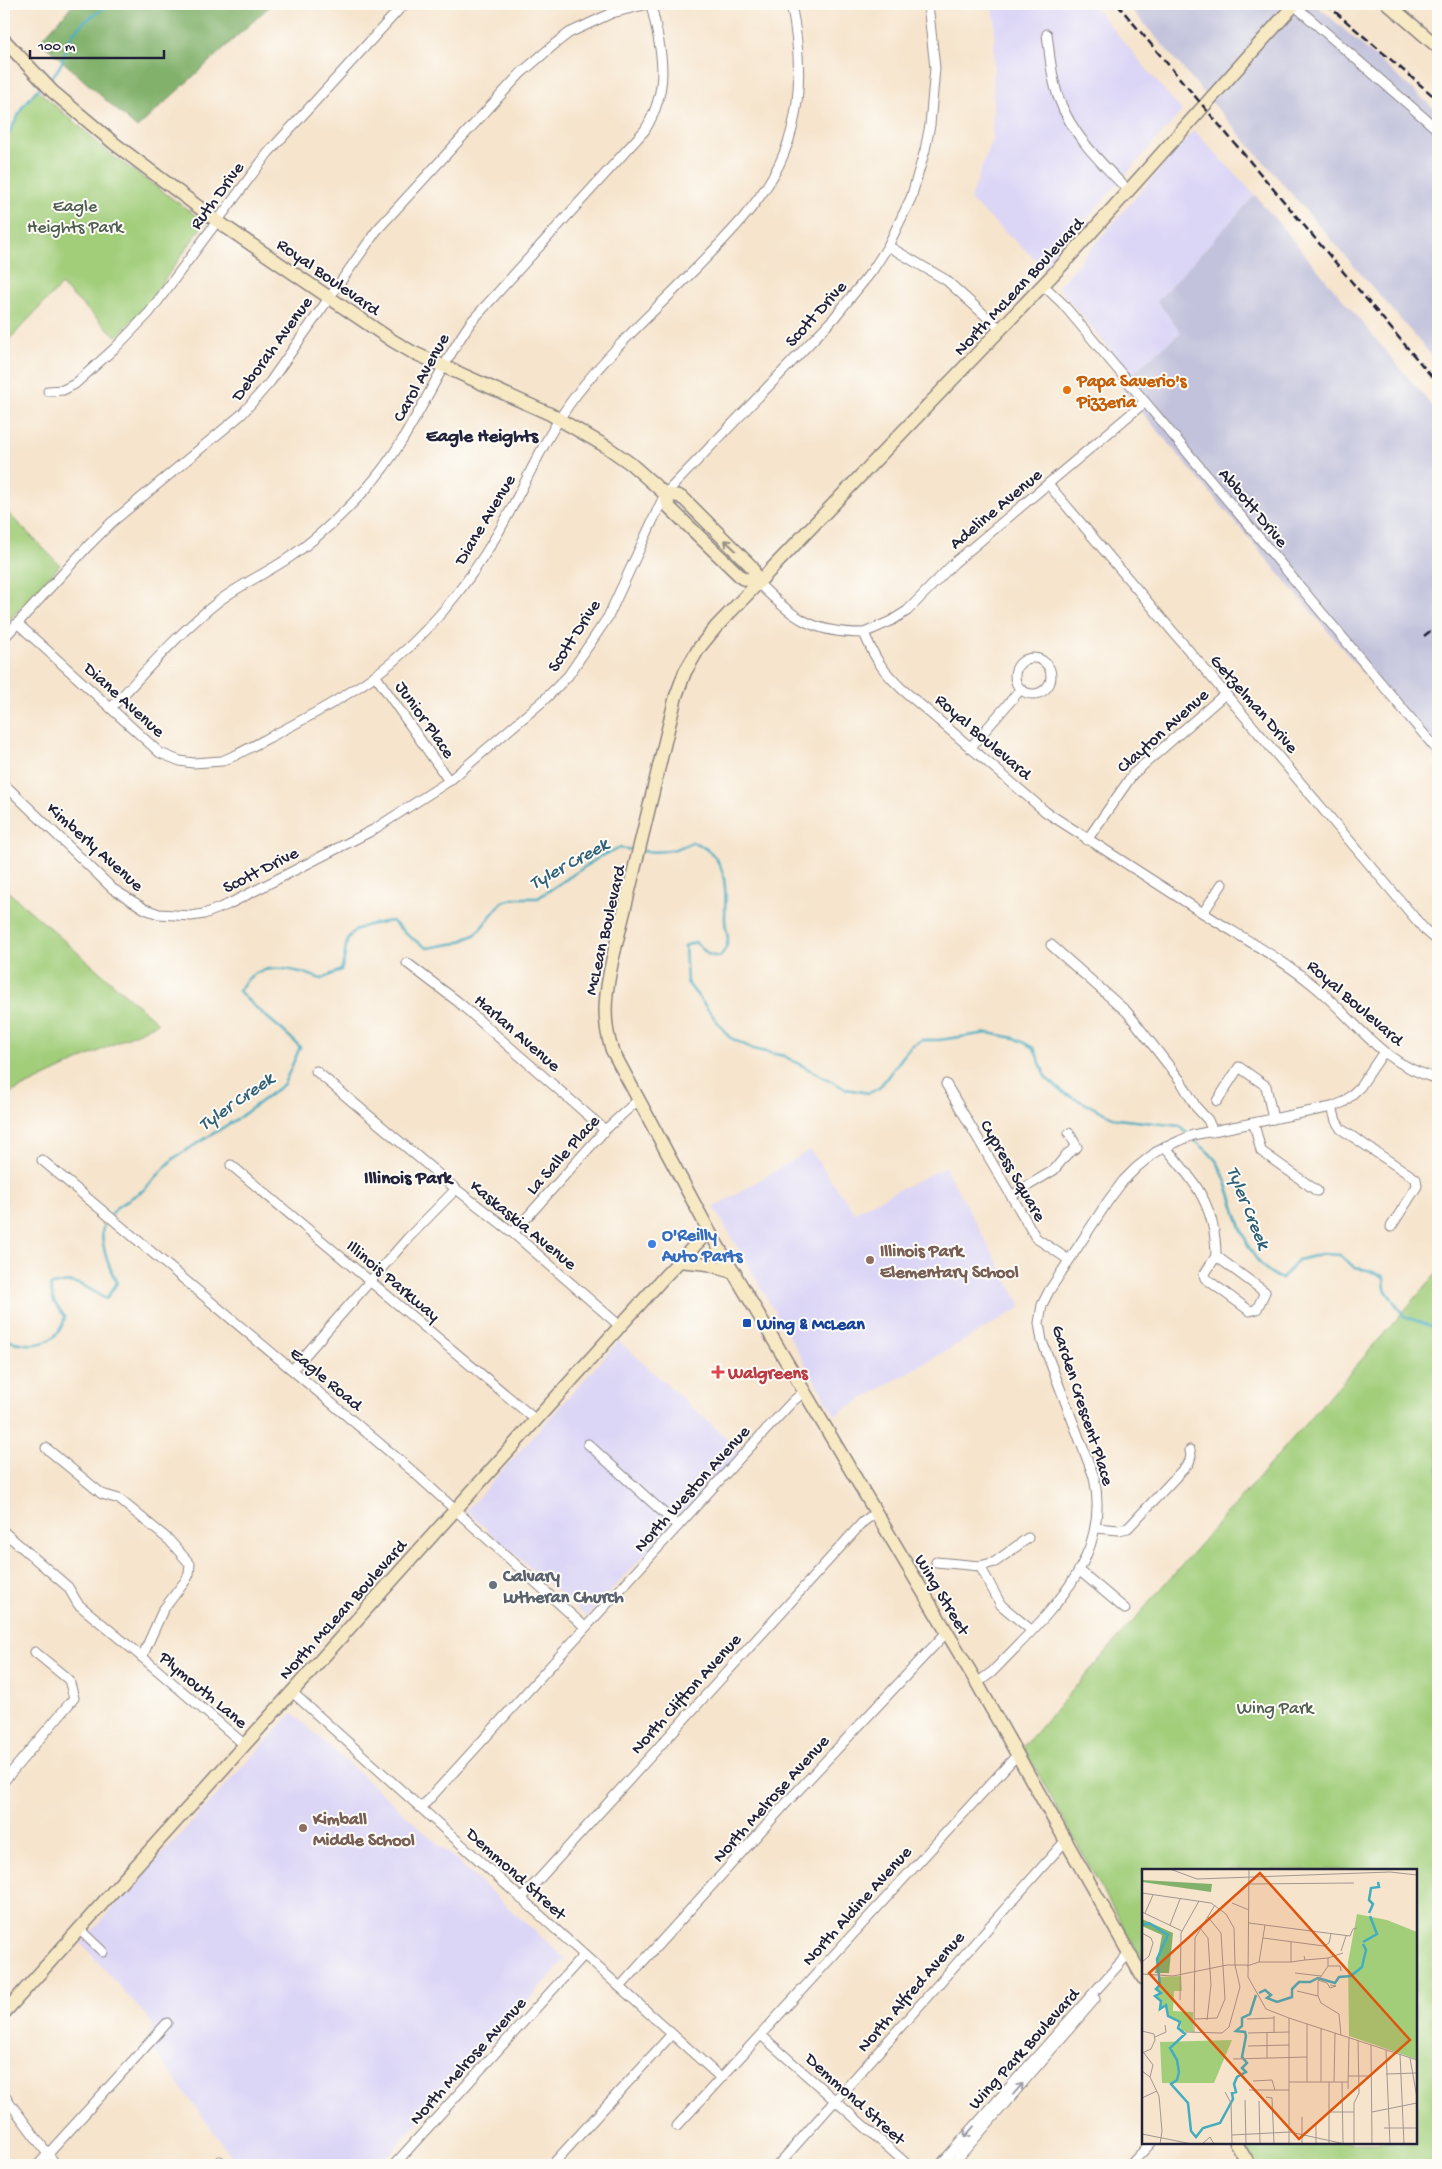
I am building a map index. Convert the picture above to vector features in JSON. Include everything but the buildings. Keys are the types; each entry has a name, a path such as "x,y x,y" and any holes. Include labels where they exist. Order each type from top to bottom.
{"main road":[{"name":"North McLean Boulevard","path":"758,584 1043,285 1295,4"},
{"path":"1388,4 1438,46"},
{"name":"Royal Boulevard","path":"4,40 52,91 115,144 217,221 393,341 560,419 615,453 665,494 669,508 735,572 747,581 758,584"},
{"name":"McLean Boulevard","path":"709,1231 612,1050 604,1013 606,986 635,872 670,719 685,672 699,648 716,627 758,584"},
{"name":"North McLean Boulevard","path":"4,2013 454,1510 679,1261 709,1231"},
{"name":"Wing Street","path":"709,1231 977,1683 1067,1839 1142,1976"},
{"path":"679,1261 708,1264 734,1274"},
{"path":"1237,2144 1248,2165"}],"street":[{"name":"Ruth Drive","path":"48,391 63,390 74,384 116,347 149,313 268,153 404,4"},
{"name":"Deborah Avenue","path":"4,638 81,552 111,523 242,414 270,382 329,296 383,223 520,73 569,33 612,13 650,4"},
{"name":"Carol Avenue","path":"111,708 198,619 237,589 289,558 318,536 367,488 391,458 413,424 455,345 480,310 636,141 651,120 661,92 663,77 661,50 650,4"},
{"name":"Diane Avenue","path":"18,623 160,753 180,761 208,763 236,755 317,712 375,675 434,620 475,568 498,534 560,419 574,397 606,361 735,228 757,201 774,175 792,129 798,99 798,47 791,4"},
{"name":"Scott Drive","path":"175,916 204,914 227,905 373,830 449,781 543,701 568,676 608,617 665,494 834,318 872,271 888,246 913,190 930,125 934,68 928,4"},
{"path":"1295,4 1438,130"},
{"path":"1047,34 1055,84 1066,115 1078,135 1129,191"},
{"path":"888,246 946,280 1000,329"},
{"name":"Abbott Drive","path":"1043,285 1062,303 1438,751"},
{"name":"Adeline Avenue","path":"864,633 892,621 907,611 954,563 1145,402"},
{"name":"Getzelman Drive","path":"1048,484 1424,928 1438,941"},
{"name":"Royal Boulevard","path":"758,584 797,618 812,626 844,633 864,633 875,659 885,672 970,748 1046,812 1312,984 1383,1053 1415,1071 1438,1079"},
{"path":"1035,658 1047,664 1051,675 1050,680 1043,689 1034,693 1020,690 1015,678 1018,666 1023,661 1035,658"},
{"name":"Junior Place","path":"375,675 449,781"},
{"path":"970,748 1020,690"},
{"name":"Clayton Avenue","path":"1088,840 1133,774 1225,694"},
{"name":"Kimberly Avenue","path":"4,784 114,889 145,909 175,916"},
{"path":"1203,913 1222,884"},
{"path":"1051,945 1127,1012 1180,1080 1196,1107 1208,1120 1210,1132"},
{"name":"Harlan Avenue","path":"407,963 457,1001 605,1130"},
{"name":"Garden Crescent Place","path":"977,1683 992,1672 1064,1593 1080,1571 1096,1528 1097,1498 1094,1477 1039,1331 1042,1305 1069,1260 1123,1181 1147,1158 1179,1141 1210,1132 1332,1107 1355,1094 1383,1053"},
{"path":"1217,1100 1239,1067 1266,1086 1273,1120"},
{"name":"Kaskaskia Avenue","path":"316,1071 456,1190 513,1233 620,1326"},
{"name":"Cypress Square","path":"946,1084 1036,1238 1069,1260"},
{"name":"La Salle Place","path":"513,1233 605,1130 638,1100"},
{"path":"1332,1107 1336,1121 1341,1129 1416,1179 1417,1186 1391,1228"},
{"path":"1254,1124 1261,1151 1318,1191"},
{"path":"1011,1196 1054,1170 1067,1154 1077,1147 1069,1133"},
{"path":"1165,1147 1196,1185 1204,1199 1214,1227 1216,1256 1204,1278 1250,1311 1255,1311 1265,1296 1265,1292 1216,1256"},
{"name":"Eagle Road","path":"42,1160 410,1469 585,1627"},
{"name":"Illinois Parkway","path":"232,1165 536,1420"},
{"path":"293,1369 408,1238 456,1190"},
{"name":"North Weston Avenue","path":"421,1808 678,1526 805,1391"},
{"path":"588,1444 678,1526"},
{"name":"Plymouth Lane","path":"46,1448 102,1494 119,1499 169,1540 190,1564 186,1580 163,1610 142,1657 244,1745"},
{"path":"1096,1528 1119,1530 1133,1524 1189,1464 1190,1450"},
{"name":"North Clifton Avenue","path":"521,1898 863,1522 875,1513"},
{"path":"4,1532 68,1587 78,1604 142,1657"},
{"path":"936,1562 980,1566 995,1562 1028,1538"},
{"path":"980,1566 1002,1605 1031,1630"},
{"path":"1080,1571 1125,1609"},
{"name":"North Melrose Avenue","path":"620,1987 790,1799 946,1633"},
{"path":"4,1781 74,1698 70,1680 34,1652"},
{"name":"Demmond Street","path":"292,1692 721,2078"},
{"name":"North Aldine Avenue","path":"677,2126 1017,1755"},
{"name":"North Alfred Avenue","path":"778,2165 1067,1839"},
{"path":"79,1929 103,1952"},
{"name":"Wing Park Boulevard","path":"940,2165 1131,1954"},
{"name":"Wing Park Boulevard","path":"952,2165 1131,1954"},
{"name":"North Melrose Avenue","path":"394,2165 584,1955"},
{"path":"38,2165 167,2023"},
{"path":"552,2165 672,2034"},
{"name":"Demmond Street","path":"760,2035 908,2165"},
{"path":"4,2094 56,2165"},
{"path":"1130,2165 1150,2144"}],"shaded area":[{"path":"991,4 1092,4 1182,111 1044,267 970,200 992,139 995,19"},
{"path":"1127,4 1315,4 1438,112 1438,363"},
{"path":"1194,130 1255,195 1157,301 1181,332 1131,375 1058,287"},
{"path":"1255,195 1438,413 1438,761 1119,385 1181,332 1157,301"},
{"name":"Illinois Park Elementary School","path":"810,1150 854,1212 945,1167 1022,1307 835,1415 714,1207"},
{"path":"619,1341 742,1452 586,1617 466,1511"},
{"name":"Kimball Middle School","path":"292,1713 566,1959 380,2165 238,2165 147,2041 153,2024 81,1943"}],"green space":[{"path":"74,4 272,4 137,128 40,41"},
{"name":"Eagle Heights Park","path":"36,89 116,158 205,222 148,303 117,337 61,285 4,345 4,143 23,106"},
{"path":"4,509 60,565 4,626"},
{"path":"4,888 158,1023 4,1096"},
{"name":"Wing Park","path":"1438,1272 1438,2165 1256,2165 1245,2144 1417,2144 1417,1869 1142,1869 1142,1960 1023,1747"}],"waterway":[{"name":"Tyler Creek","path":"48,80 58,70 72,35 79,26 112,4"},
{"name":"Tyler Creek","path":"4,143 23,106 42,85"},
{"name":"Tyler Creek","path":"643,851 668,851 692,842 704,847 719,863 724,882 727,945 720,957 709,955 695,942 685,946 687,982 729,1037 753,1049 784,1056 846,1089 869,1093 879,1088 911,1046 922,1040 939,1040 988,1033 1015,1038 1034,1048 1046,1078 1064,1093 1117,1119 1180,1126 1188,1134"},
{"name":"Tyler Creek","path":"111,1215 117,1207 145,1189 174,1158 240,1117 284,1084 300,1047 253,1006 239,991 245,982 256,973 265,970 284,969 321,979 341,970 347,942 354,932 359,928 392,921 410,937 427,948 457,943 476,934 502,902 517,898 538,898 601,856 619,848 635,850"},
{"name":"Tyler Creek","path":"1192,1138 1209,1152 1217,1162 1230,1193 1247,1244 1267,1270 1282,1279 1298,1260 1322,1254 1340,1255 1355,1268 1368,1270 1384,1277 1385,1289 1404,1316 1438,1329"},
{"name":"Tyler Creek","path":"4,1339 23,1344 33,1344 49,1340 56,1335 65,1317 54,1302 50,1286 66,1282 80,1284 106,1299 117,1283 110,1269 103,1241 102,1233 107,1219"}],"railway":[{"path":"1117,4 1438,384"},
{"path":"1326,4 1438,100"},
{"path":"1424,636 1438,625"}],"place":[{"name":"Papa Saverio's Pizzeria","path":"1067,390"},
{"name":"O'Reilly Auto Parts","path":"652,1244"},
{"name":"Illinois Park Elementary School","path":"870,1260"},
{"name":"Wing & McLean","path":"747,1323"},
{"name":"Walgreens","path":"718,1372"},
{"name":"Calvary Lutheran Church","path":"493,1585"},
{"name":"Kimball Middle School","path":"303,1828"}],"district":[{"name":"Eagle Heights","path":"482,434"},
{"name":"Illinois Park","path":"408,1176"}]}
